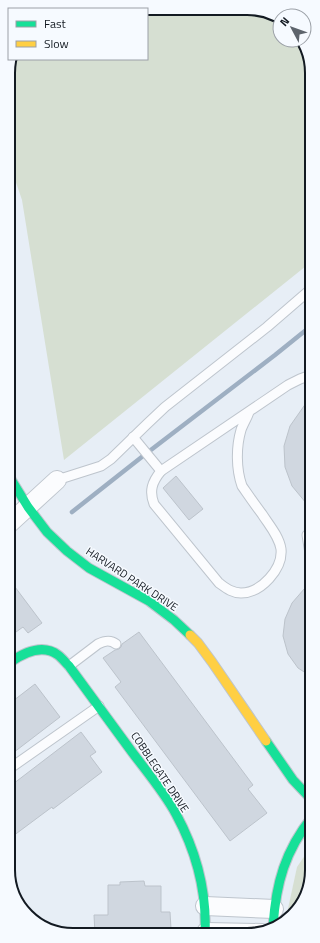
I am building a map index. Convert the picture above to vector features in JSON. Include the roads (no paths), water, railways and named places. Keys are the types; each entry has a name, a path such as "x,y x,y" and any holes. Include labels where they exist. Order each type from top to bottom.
{"street":[{"path":"15,519 57,480"},
{"name":"HARVARD PARK DRIVE","path":"15,486 28,507 48,532 67,551 89,568 149,601 174,620 198,643 293,780 305,793"},
{"name":"COBBLEGATE DRIVE","path":"15,658 26,652 34,650 44,650 56,653 69,666 162,792 176,814 187,838 196,864 203,889 205,928"},
{"path":"273,921 274,909 283,865 292,845 305,825"},
{"path":"205,906 274,909"}],"lane":[{"path":"57,480 101,466 111,459 165,407 267,327 305,294"},
{"path":"249,412 242,429 238,445 240,480 242,486 279,540 281,560 276,570 262,585 247,593 240,593 227,589 219,583 154,504 152,498 154,480 161,471 288,385 305,377"},
{"path":"133,437 161,471"},
{"path":"69,666 102,642 110,641 116,644"},
{"path":"15,765 99,706"}],"waterway":[{"path":"72,512 305,331"}]}
